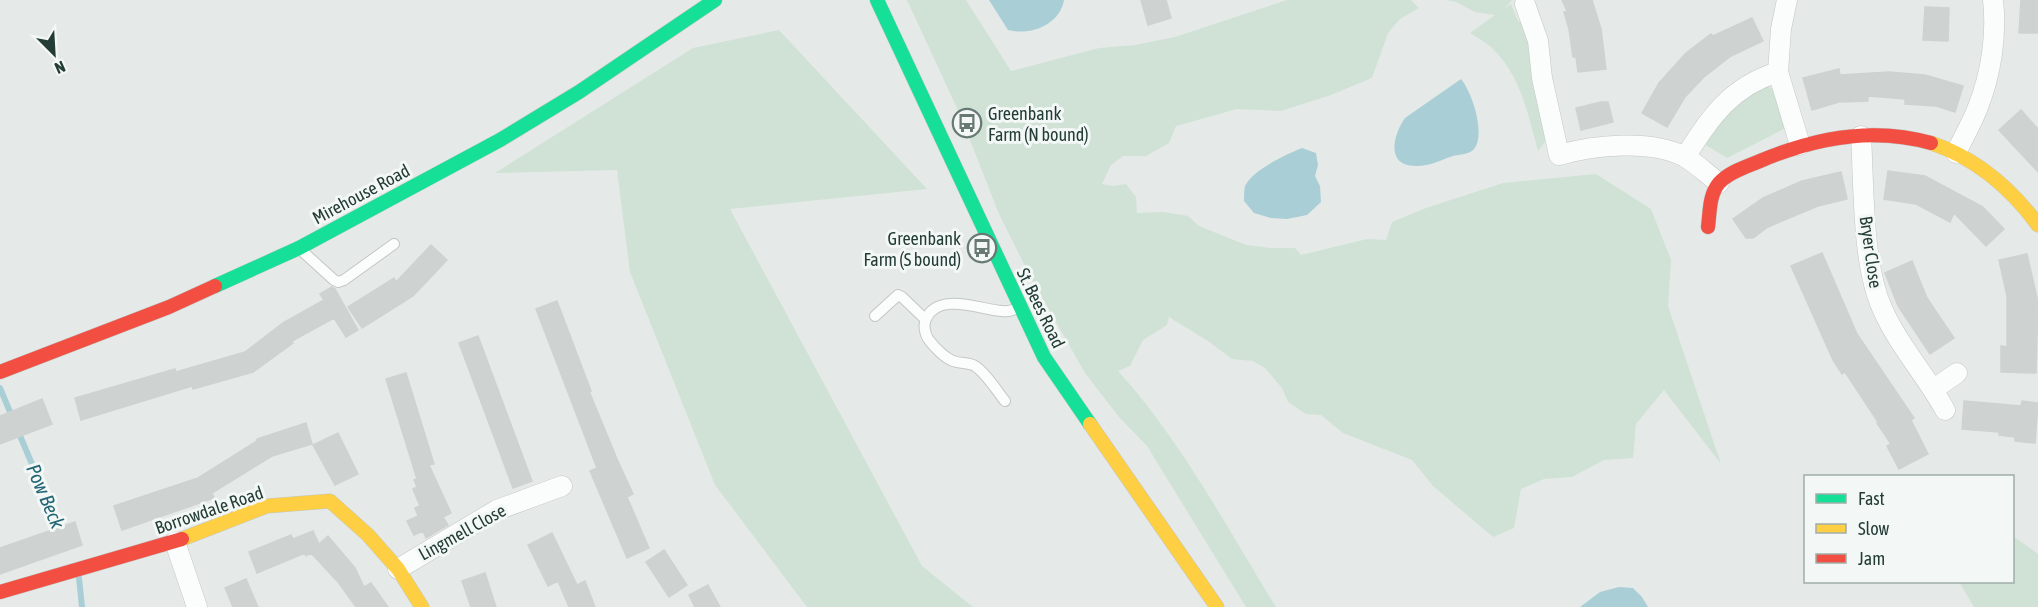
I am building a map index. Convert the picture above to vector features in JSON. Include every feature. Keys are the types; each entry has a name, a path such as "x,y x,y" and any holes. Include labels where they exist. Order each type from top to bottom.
{"street":[{"name":"Mirehouse Road","path":"0,372 169,306 298,248 500,140 579,92 715,0"},
{"name":"St. Bees Road","path":"877,0 1044,357 1217,607"},
{"path":"1788,0 1781,29 1778,72 1800,145"},
{"path":"1956,153 1979,105 1992,58 1995,15 1993,0"},
{"path":"1525,4 1539,41 1542,78 1559,155 1596,148 1636,146 1663,150 1685,157 1719,183"},
{"path":"1685,157 1711,117 1726,100 1762,77 1778,72"},
{"path":"1708,227 1711,198 1719,183 1741,169 1800,145 1861,136 1888,135 1915,139 1956,153 1988,171 2015,195 2038,225"},
{"name":"Bryer Close","path":"1861,136 1867,233 1873,283 1892,327 1934,388 1945,410"},
{"path":"1934,388 1957,373"},
{"name":"Lingmell Close","path":"398,569 497,510 561,486"},
{"name":"Borrowdale Road","path":"0,592 175,542 267,506 330,501 368,535 398,569 422,607"},
{"path":"175,542 197,607"}],"lane":[{"path":"298,248 338,282 394,244"},
{"path":"875,316 898,295 925,320"},
{"path":"1005,401 977,367 951,360 934,346 924,331 925,320 930,312 950,303 1002,311 1011,311 1020,307"}],"green space":[{"path":"907,0 966,0 1011,71 1099,48 1135,45 1175,37 1287,0 1411,0 1419,8 1400,19 1388,33 1372,78 1331,95 1281,111 1237,109 1176,126 1169,143 1146,156 1123,156 1111,165 1102,184 1112,186 1126,184 1136,197 1137,213 1163,212 1188,216 1199,226 1246,245 1295,248 1301,255 1367,239 1386,240 1392,222 1426,208 1503,183 1596,174 1651,209 1671,260 1668,306 1721,464 1664,390 1636,424 1633,458 1604,460 1572,477 1544,479 1521,489 1514,528 1493,537 1433,486 1412,460 1343,433 1321,415 1306,414 1288,402 1282,388 1265,368 1253,361 1232,359 1169,317 1167,325 1143,340 1130,366 1118,371 1183,455 1276,607 1246,607 1147,446 1119,417 1085,373 1032,280 999,214 961,117"},
{"path":"1446,0 1512,0 1504,9 1511,4 1518,21 1525,24 1546,140 1538,151 1527,110 1510,71 1493,49 1470,33 1495,15 1475,12 1456,2"},
{"path":"779,30 927,189 730,209 922,566 973,607 807,607 715,485 630,272 617,170 495,173 693,48"},
{"path":"1764,85 1773,89 1786,128 1727,158 1704,144 1722,116"},
{"path":"2014,537 2038,554 2038,607 1974,607 1960,583 2014,583"}],"water":[{"path":"989,0 1064,0 1057,16 1043,27 1017,31 1008,30"},
{"path":"1461,79 1476,113 1479,134 1474,149 1426,165 1407,165 1400,161 1394,149 1397,133 1405,118"},
{"path":"1302,148 1316,153 1318,165 1315,176 1320,186 1321,202 1307,215 1287,219 1271,218 1254,213 1244,201 1245,186 1249,180 1270,163"},
{"path":"1619,587 1633,588 1648,607 1580,607 1600,592"}],"building":[{"path":"1141,0 1166,0 1171,18 1148,25"},
{"path":"1562,0 1592,0 1601,29 1606,69 1578,72 1564,12 1567,11"},
{"path":"2021,0 2038,0 2038,33 2019,33"},
{"path":"1925,7 1949,8 1948,41 1923,40"},
{"path":"1752,18 1763,41 1731,56 1704,77 1685,97 1667,127 1642,113 1659,83 1686,53 1711,34 1713,36"},
{"path":"1839,69 1840,75 1889,72 1925,75 1963,86 1955,112 1936,106 1905,104 1905,99 1868,96 1868,101 1839,102 1812,110 1803,78"},
{"path":"1608,102 1613,122 1581,130 1576,108"},
{"path":"2021,110 2038,129 2038,172 1999,130"},
{"path":"1888,171 1925,176 1983,207 2004,229 1986,246 1954,213 1950,222 1916,204 1884,199"},
{"path":"1841,172 1847,199 1818,206 1768,227 1753,238 1746,238 1733,219 1763,198 1802,181"},
{"path":"431,245 447,260 413,296 362,328 348,307 394,278 396,282"},
{"path":"1822,253 1857,334 1914,418 1911,420 1928,454 1899,469 1887,446 1891,444 1878,422 1845,372 1842,374 1833,360 1791,266"},
{"path":"2027,254 2038,302 2036,373 2001,372 2001,346 2007,347 2007,296 1999,260"},
{"path":"1912,261 1927,298 1954,338 1930,354 1898,306 1885,273"},
{"path":"332,287 358,330 346,337 334,318 292,341 293,343 253,372 193,389 192,386 81,420 75,398 175,369 176,372 245,352 283,323 324,300 320,294"},
{"path":"557,301 591,391 589,391 633,494 627,497 649,548 627,558 590,471 597,468 536,309"},
{"path":"478,336 532,481 513,488 459,343"},
{"path":"406,373 434,464 429,465 451,513 443,517 448,525 426,538 423,531 414,535 407,521 418,516 415,508 420,506 413,489 417,487 414,480 417,479 386,379"},
{"path":"42,399 52,424 0,444 0,416"},
{"path":"1964,401 2021,406 2022,401 2038,403 2035,443 2015,441 2015,437 1999,435 1999,432 1962,429"},
{"path":"306,423 312,444 272,456 212,493 214,498 122,530 114,506 198,478 257,439"},
{"path":"338,433 358,474 335,485 313,445"},
{"path":"75,522 82,545 0,574 0,548"},
{"path":"313,531 319,544 328,536 355,568 364,587 371,583 388,607 356,607 338,582 311,553 306,556 305,553 257,573 249,552 291,535 293,539"},
{"path":"552,533 577,585 585,581 595,607 569,607 558,581 548,586 528,545"},
{"path":"664,550 687,585 669,597 646,562"},
{"path":"485,573 496,607 471,607 462,581"},
{"path":"246,579 258,607 233,607 225,588"},
{"path":"708,585 720,607 695,607 689,595"}],"waterway":[{"name":"Pow Beck","path":"0,388 13,419"},
{"name":"Pow Beck","path":"18,431 62,535"},
{"name":"Pow Beck","path":"79,578 82,607"}],"traffic: fast":[{"path":"215,286 299,248 500,140 579,92 715,0"},
{"path":"877,0 1044,357 1090,424"}],"traffic: slow":[{"path":"1931,143 1963,157 1991,175 2016,198 2038,225"},
{"path":"1090,424 1217,607"},
{"path":"182,539 267,506 330,501 368,535 398,569 422,607"}],"traffic: jam":[{"path":"1708,227 1712,198 1719,183 1738,170 1780,153 1822,141 1865,135 1887,135 1931,143"},
{"path":"0,372 169,307 215,286"},
{"path":"0,592 182,539"}],"place":[{"name":"Greenbank Farm (N bound)","path":"967,123"},
{"name":"Greenbank Farm (S bound)","path":"982,248"}]}
